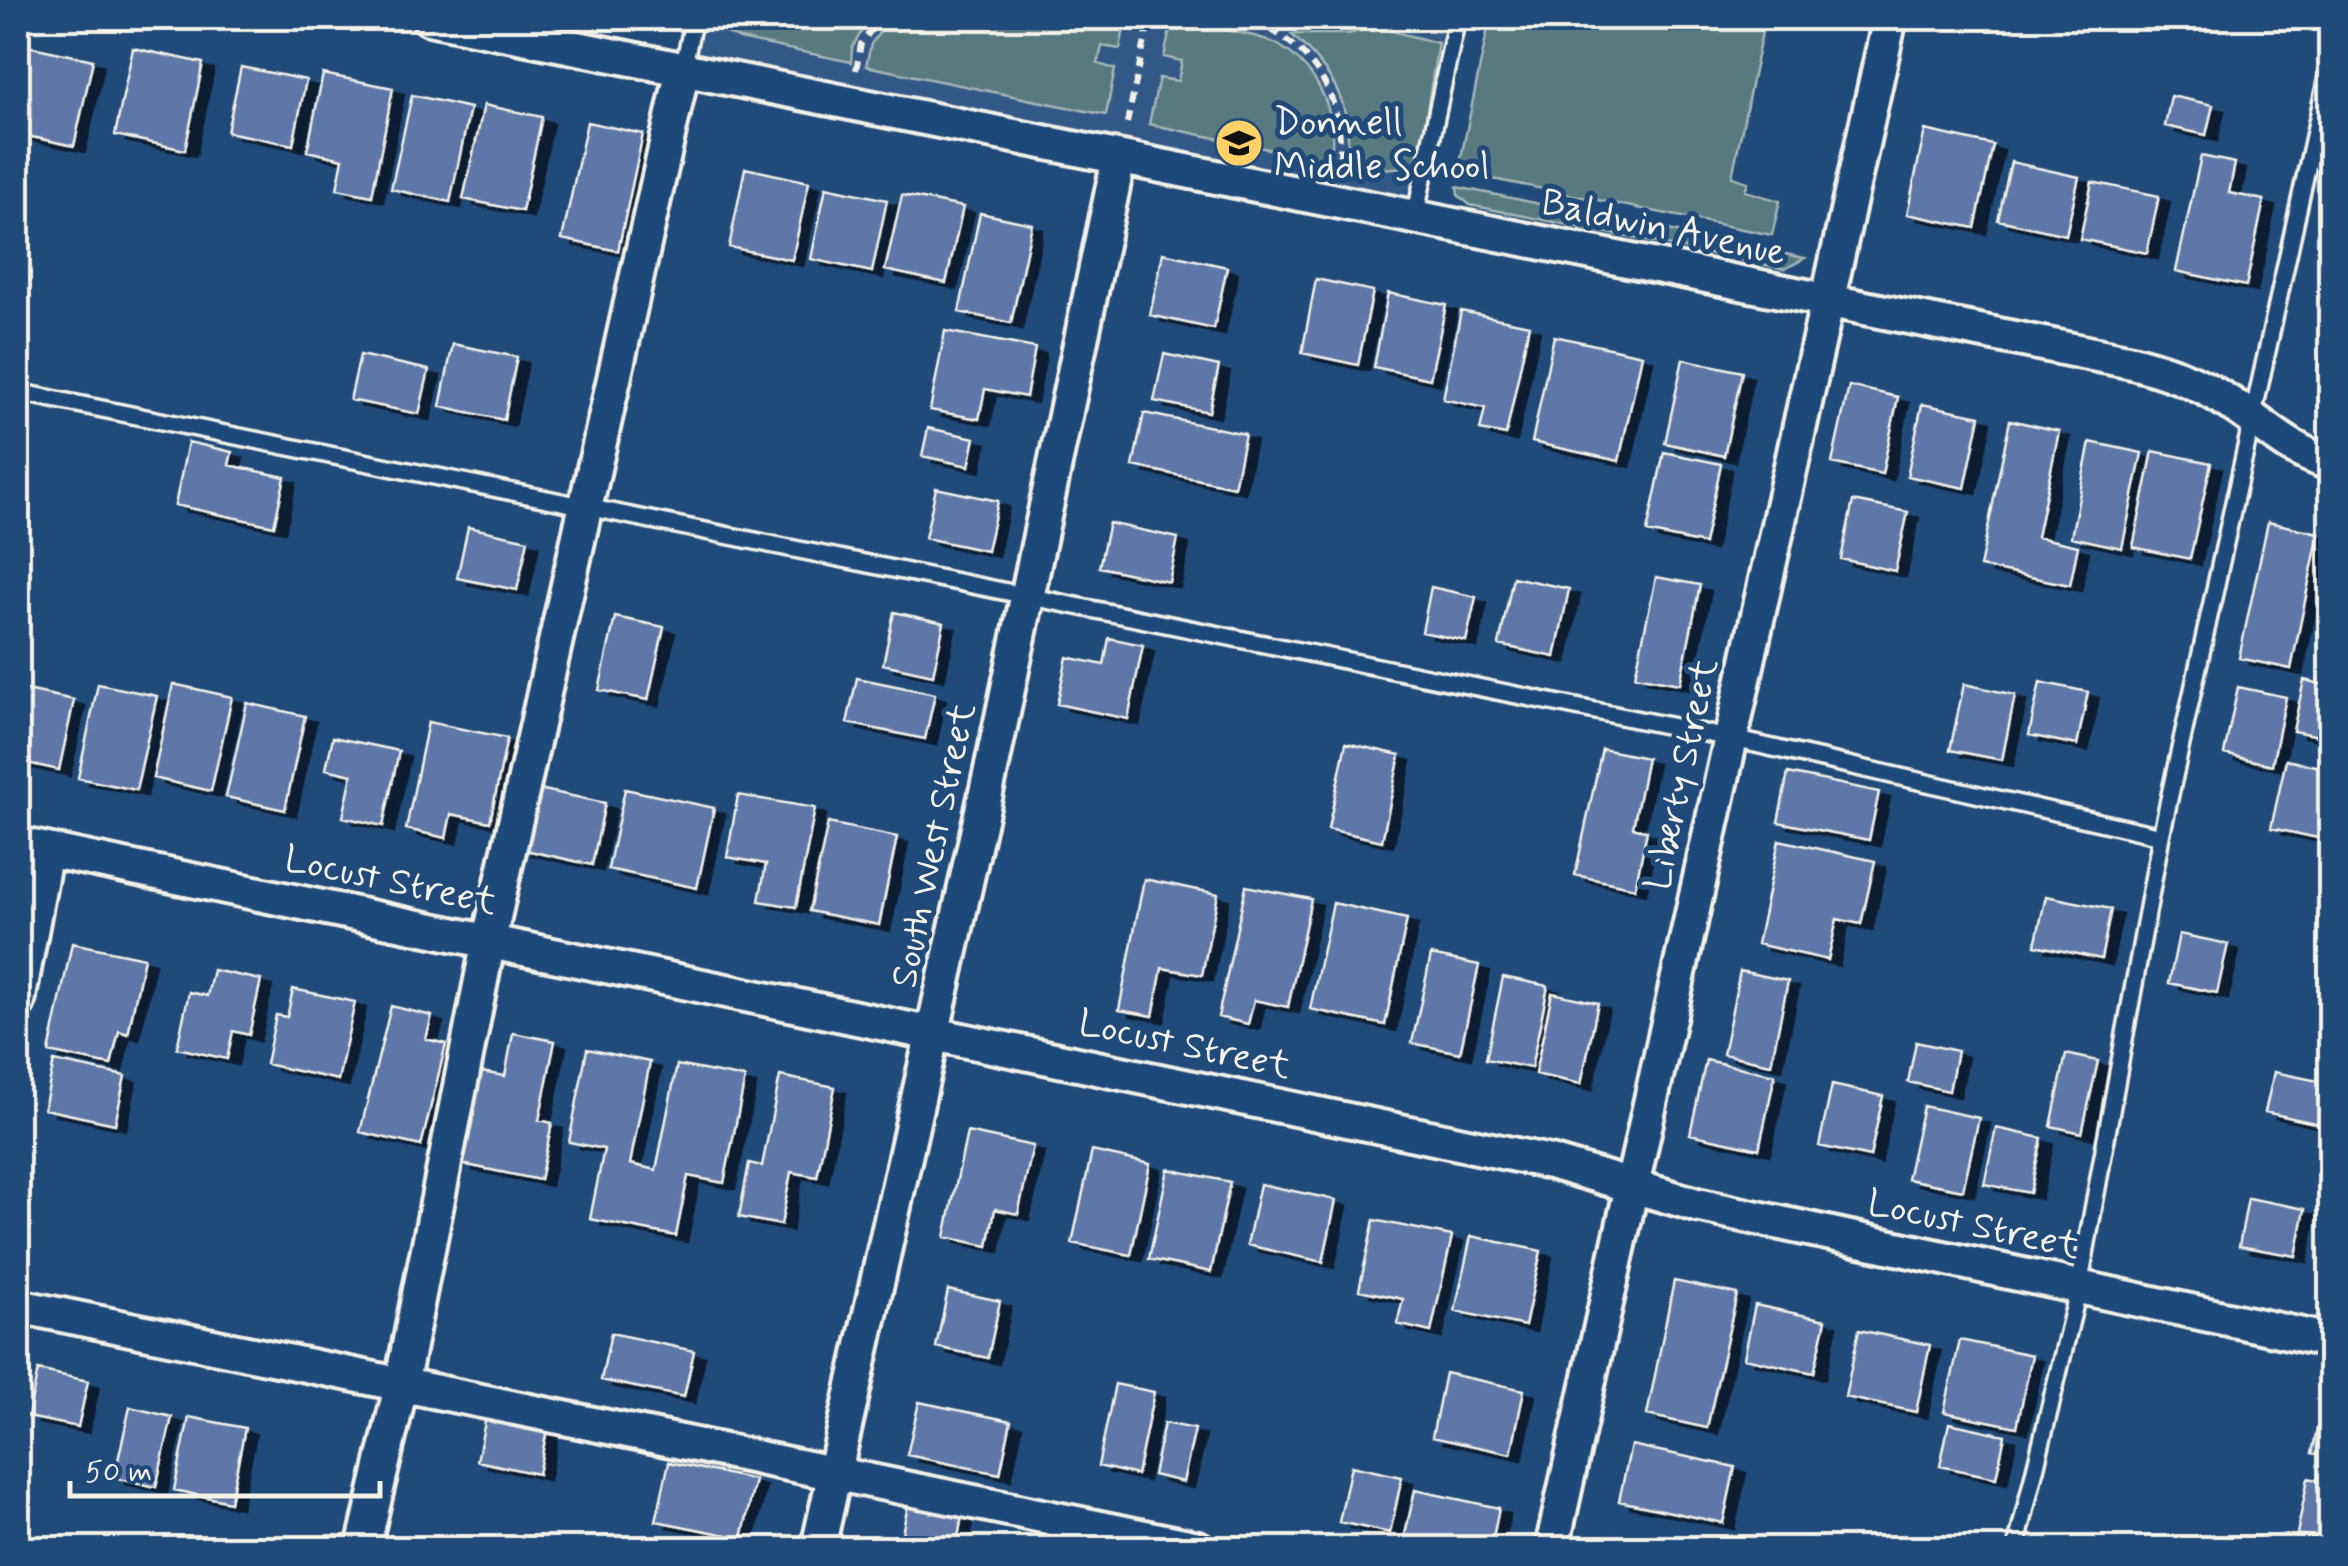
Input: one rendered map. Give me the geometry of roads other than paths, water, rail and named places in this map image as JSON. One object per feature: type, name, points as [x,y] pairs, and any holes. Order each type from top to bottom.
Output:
[{"type":"street","name":"Baldwin Avenue","points":[[429,18],[2178,374],[2299,454],[2330,463]]},
{"type":"street","name":"Liberty Street","points":[[1552,1548],[1824,300],[1890,18]]},
{"type":"street","points":[[363,1548],[400,1386],[489,940],[683,70]]},
{"type":"street","name":"South West Street","points":[[818,1548],[1119,158]]},
{"type":"street","points":[[18,1002],[32,847]]},
{"type":"street","name":"Locust Street","points":[[32,847],[933,1030],[1550,1162],[1696,1205],[2330,1340]]},
{"type":"street","points":[[18,1306],[1198,1548]]},
{"type":"lane","points":[[683,70],[694,18]]},
{"type":"lane","points":[[1415,216],[1457,18]]},
{"type":"lane","points":[[2016,1548],[2078,1286],[2161,836],[2330,63]]},
{"type":"lane","points":[[18,392],[1027,592],[1729,738],[2161,836]]},
{"type":"place","name":"Donnell Middle School","points":[[1239,143]]}]
